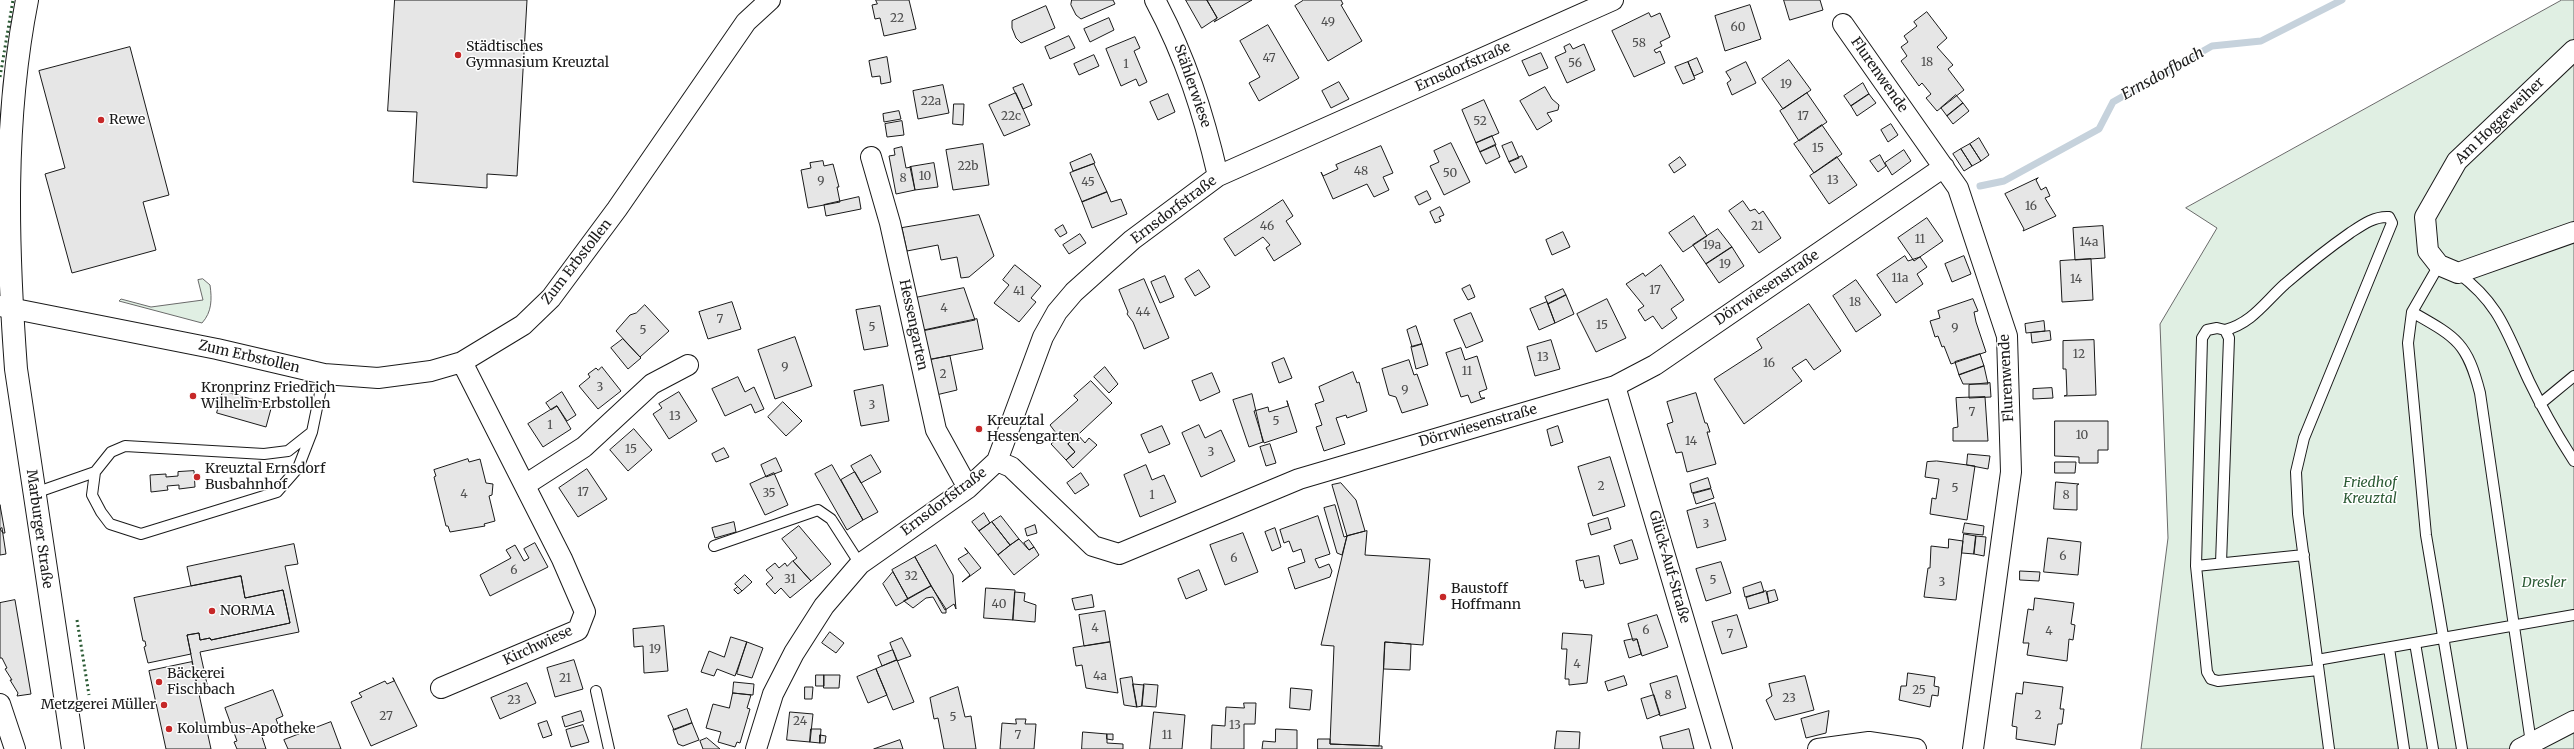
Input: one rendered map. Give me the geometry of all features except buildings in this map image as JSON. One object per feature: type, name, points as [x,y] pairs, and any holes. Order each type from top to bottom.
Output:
[{"type":"main road","name":"Marburger Straße","points":[[27,0],[12,108],[6,308],[73,749]]},
{"type":"street","name":"Zum Erbstollen","points":[[6,308],[217,349],[324,374],[378,378],[431,371],[462,362],[523,325],[551,298],[617,209],[746,22],[770,0]]},
{"type":"street","name":"Stählerwiese","points":[[1155,0],[1176,40],[1205,117],[1218,176]]},
{"type":"street","name":"Ernsdorfstraße","points":[[756,749],[773,694],[794,653],[824,606],[860,564],[968,488],[997,460],[1043,337],[1057,312],[1074,292],[1132,240],[1218,176],[1613,0]]},
{"type":"street","name":"Flurenwende","points":[[1843,24],[1958,188],[2007,336],[2011,472],[1973,749]]},
{"type":"street","name":"Am Hoggeweiher","points":[[2439,265],[2428,251],[2425,217],[2457,161],[2574,50]]},
{"type":"street","name":"Hessengarten","points":[[872,156],[890,224],[936,430],[968,488]]},
{"type":"street","name":"Dörrwiesenstraße","points":[[997,460],[1011,467],[1093,546],[1119,554],[1299,479],[1615,386],[1655,365],[1944,167]]},
{"type":"street","points":[[2439,265],[2458,273],[2574,232]]},
{"type":"street","name":"Kirchwiese","points":[[441,688],[578,630],[585,612],[525,485],[462,362]]},
{"type":"street","points":[[525,485],[584,447],[652,384],[688,365]]},
{"type":"street","name":"Glück-Auf-Straße","points":[[1615,386],[1722,749]]},
{"type":"street","points":[[0,704],[15,749]]},
{"type":"street","points":[[2526,746],[2574,721]]},
{"type":"street","points":[[1818,749],[1869,742],[1916,749]]},
{"type":"lane","points":[[2329,749],[2318,665],[2304,555],[2296,472],[2304,438],[2392,223],[2389,216],[2380,216],[2365,223],[2320,254],[2283,286],[2257,314],[2239,326],[2225,330],[2217,328],[2207,330],[2202,338],[2196,566],[2207,672],[2211,678],[2218,682],[2318,665],[2388,648],[2514,627],[2574,615]]},
{"type":"lane","points":[[2439,265],[2412,312],[2408,343],[2425,527],[2462,749]]},
{"type":"lane","points":[[2458,273],[2478,288],[2497,310],[2540,404],[2574,460]]},
{"type":"lane","points":[[2412,312],[2449,333],[2464,348],[2473,365],[2480,393],[2514,627],[2526,746]]},
{"type":"lane","points":[[2221,563],[2229,338],[2225,330]]},
{"type":"lane","points":[[312,432],[288,451],[264,454],[125,446],[111,452],[95,472],[92,495],[101,512],[110,524],[141,534],[277,492],[298,468],[312,432],[324,374]]},
{"type":"lane","points":[[2540,404],[2574,376]]},
{"type":"lane","points":[[34,493],[95,472]]},
{"type":"lane","points":[[714,546],[818,510],[831,519],[860,564]]},
{"type":"lane","points":[[2196,566],[2304,555]]},
{"type":"lane","points":[[2415,643],[2432,749]]},
{"type":"lane","points":[[2388,648],[2404,749]]},
{"type":"lane","points":[[596,690],[609,749]]},
{"type":"green space","name":"Friedhof Kreuztal","points":[[2562,0],[2574,0],[2574,749],[2141,749],[2168,538],[2160,324],[2217,228],[2186,208]]},
{"type":"green space","points":[[203,279],[210,285],[211,300],[208,314],[202,323],[119,301],[121,299],[151,307],[203,300],[198,280]]},
{"type":"waterway","name":"Ernsdorfbach","points":[[1980,186],[2004,181],[2099,129],[2113,102],[2212,46],[2261,41],[2342,0]]},
{"type":"hedge","points":[[0,77],[13,0]]},
{"type":"hedge","points":[[77,620],[89,695]]},
{"type":"place","name":"Städtisches Gymnasium Kreuztal","points":[[458,55]]},
{"type":"place","name":"Rewe","points":[[101,120]]},
{"type":"place","name":"Kronprinz Friedrich Wilhelm Erbstollen","points":[[193,396]]},
{"type":"place","name":"Kreuztal Hessengarten","points":[[979,429]]},
{"type":"place","name":"Kreuztal Ernsdorf Busbahnhof","points":[[197,477]]},
{"type":"place","name":"Baustoff Hoffmann","points":[[1443,597]]},
{"type":"place","name":"NORMA","points":[[212,611]]},
{"type":"place","name":"Bäckerei Fischbach","points":[[159,682]]},
{"type":"place","name":"Metzgerei Müller","points":[[164,705]]},
{"type":"place","name":"Kolumbus-Apotheke","points":[[169,729]]},
{"type":"park label","name":"Dresler","points":[[2544,583]]}]
